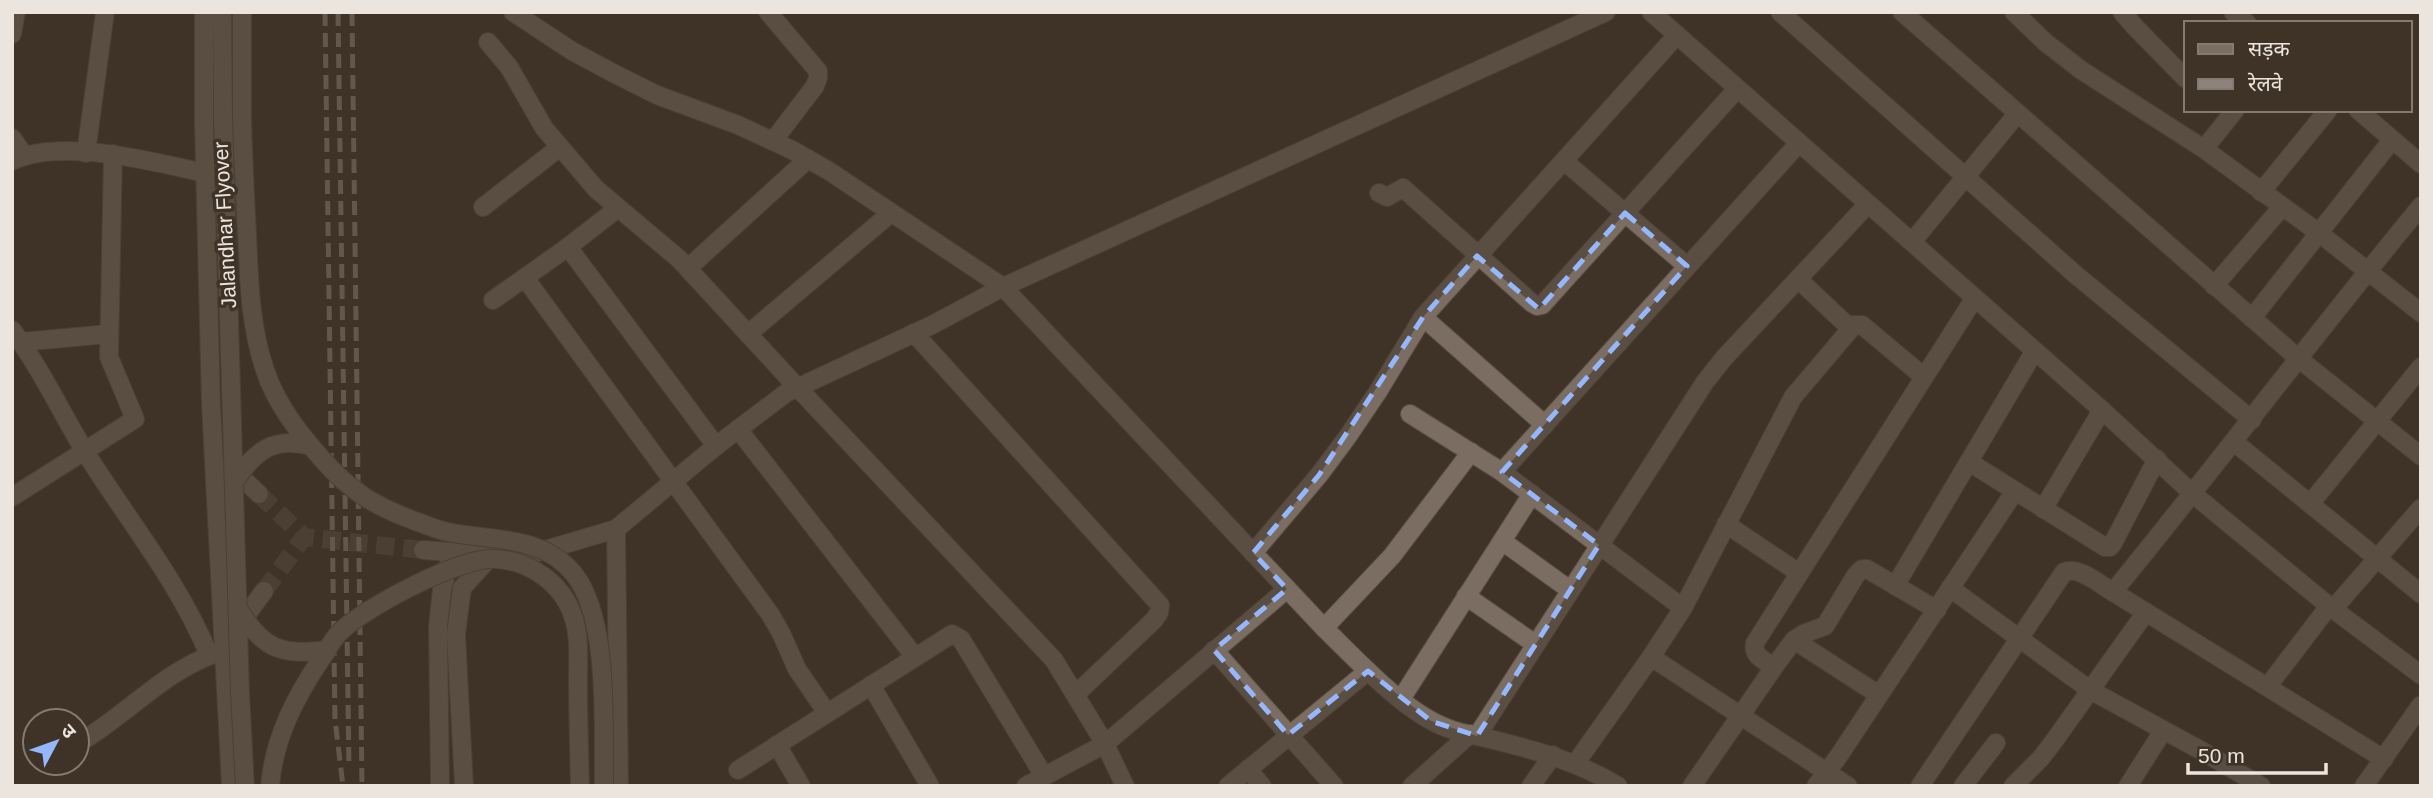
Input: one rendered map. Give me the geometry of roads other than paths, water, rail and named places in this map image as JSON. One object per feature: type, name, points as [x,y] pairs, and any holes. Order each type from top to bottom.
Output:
[{"type":"street","points":[[12,34],[16,12]]},
{"type":"street","points":[[86,153],[105,12]]},
{"type":"street","points":[[204,12],[205,173],[219,650],[231,786]]},
{"type":"street","name":"Jalandhar Flyover","points":[[222,12],[250,303],[265,371],[285,412],[338,478],[366,500],[385,510],[445,531],[529,543],[555,556],[575,575],[589,600],[596,621],[600,648],[604,786]]},
{"type":"street","name":"Jalandhar Flyover","points":[[242,12],[233,117],[234,482],[245,786]]},
{"type":"street","points":[[513,12],[572,51],[657,95],[738,125],[808,159],[1003,287],[1324,628],[1401,699],[1431,721],[1449,729],[1553,755],[1618,786]]},
{"type":"street","points":[[768,12],[818,71],[815,86],[773,141]]},
{"type":"street","points":[[423,550],[528,555],[616,529],[716,446],[797,387],[914,333],[1003,287],[1606,12]]},
{"type":"street","points":[[1651,12],[2102,410],[2193,494],[2421,675]]},
{"type":"street","points":[[1780,12],[2076,275],[2252,420]]},
{"type":"street","points":[[1902,12],[2299,359],[2421,456]]},
{"type":"street","points":[[2014,12],[2045,42],[2081,69],[2204,149],[2319,233],[2421,313]]},
{"type":"street","points":[[2123,12],[2134,27],[2184,77]]},
{"type":"street","points":[[1253,553],[1348,436],[1423,317],[1677,35]]},
{"type":"street","points":[[488,42],[509,67],[531,109],[596,189],[688,268],[1054,660],[1105,744],[1125,786]]},
{"type":"street","points":[[1379,193],[1387,197],[1403,188],[1532,303],[1542,305],[1737,89]]},
{"type":"street","points":[[2204,149],[2233,112]]},
{"type":"street","points":[[2261,191],[2326,112]]},
{"type":"street","points":[[2360,112],[2421,164]]},
{"type":"street","points":[[1912,242],[2017,114]]},
{"type":"street","points":[[12,138],[18,158],[54,152],[113,154],[205,173]]},
{"type":"street","points":[[2252,318],[2392,140]]},
{"type":"street","points":[[1502,472],[1798,143]]},
{"type":"street","points":[[483,207],[560,147]]},
{"type":"street","points":[[12,497],[135,419],[109,357],[113,154]]},
{"type":"street","points":[[688,268],[808,159]]},
{"type":"street","points":[[1564,161],[1687,266]]},
{"type":"street","points":[[1412,786],[1473,735],[1535,645],[1705,382],[1724,358],[1868,204]]},
{"type":"street","points":[[2214,286],[2282,206]]},
{"type":"street","points":[[2113,592],[2421,206]]},
{"type":"street","points":[[493,300],[618,208]]},
{"type":"street","points":[[748,334],[891,213]]},
{"type":"street","points":[[568,247],[716,446]]},
{"type":"street","points":[[525,278],[770,614],[797,669],[827,713]]},
{"type":"street","points":[[1798,279],[1850,328]]},
{"type":"street","points":[[1774,667],[1756,655],[1754,647],[1975,299]]},
{"type":"street","points":[[1423,317],[1545,425]]},
{"type":"street","points":[[1575,764],[1651,657],[1682,608],[1793,397],[1850,328],[1855,324],[1862,325],[1924,377]]},
{"type":"street","points":[[914,333],[1160,605],[1159,613],[1153,621],[1076,694]]},
{"type":"street","points":[[108,334],[17,336],[85,451],[190,615],[219,650]]},
{"type":"street","points":[[1895,586],[2034,352]]},
{"type":"street","points":[[2310,504],[2421,367]]},
{"type":"street","points":[[2043,509],[2102,410]]},
{"type":"street","points":[[1410,414],[1502,472],[1682,608]]},
{"type":"street","points":[[738,429],[915,657]]},
{"type":"street","points":[[234,482],[249,460],[271,446],[292,441],[311,446]]},
{"type":"street","points":[[2234,442],[2421,594]]},
{"type":"street","points":[[213,451],[259,494]]},
{"type":"street","points":[[1324,628],[1392,556],[1471,452]]},
{"type":"street","points":[[1969,462],[2100,545],[2110,547],[2157,459]]},
{"type":"street","points":[[1816,786],[1880,695],[2015,491]]},
{"type":"street","points":[[1401,699],[1532,494]]},
{"type":"street","points":[[2268,686],[2332,607],[2378,559],[2421,508]]},
{"type":"street","points":[[1726,524],[1799,573]]},
{"type":"street","points":[[616,529],[619,786]]},
{"type":"street","points":[[1502,541],[1570,590]]},
{"type":"street","points":[[440,786],[438,626],[442,589],[451,553]]},
{"type":"street","points":[[464,786],[456,634],[461,588],[492,555]]},
{"type":"street","points":[[270,786],[271,765],[285,722],[306,682],[339,633],[369,610],[399,594],[462,565],[495,559],[527,566],[544,575],[573,615],[577,640],[580,786]]},
{"type":"street","points":[[1692,786],[1794,640],[1825,626],[1862,569],[1867,569],[1937,610]]},
{"type":"street","points":[[1920,786],[2064,572],[2069,570],[2077,571],[2113,592],[2384,758]]},
{"type":"street","points":[[1950,588],[2090,690],[2260,786]]},
{"type":"street","points":[[1026,786],[1105,744],[1287,589]]},
{"type":"street","points":[[91,736],[167,679],[219,650],[264,591]]},
{"type":"street","points":[[1466,596],[1535,645]]},
{"type":"street","points":[[238,607],[252,631],[274,648],[303,653],[327,650]]},
{"type":"street","points":[[2013,786],[2042,758],[2146,612]]},
{"type":"street","points":[[738,770],[947,636],[957,635],[1044,776]]},
{"type":"street","points":[[1794,640],[1880,695]]},
{"type":"street","points":[[1214,650],[1334,786]]},
{"type":"street","points":[[1651,657],[1848,786]]},
{"type":"street","points":[[1228,786],[1368,671]]},
{"type":"street","points":[[871,685],[930,786]]},
{"type":"street","points":[[2364,786],[2421,705]]},
{"type":"street","points":[[2128,786],[2163,731]]},
{"type":"street","points":[[1963,786],[1996,743]]},
{"type":"street","points":[[777,745],[802,786]]},
{"type":"street","points":[[1531,786],[1553,755]]},
{"type":"street","points":[[1248,769],[1262,786]]},
{"type":"tunnel","points":[[259,494],[304,537],[423,550]]},
{"type":"tunnel","points":[[264,591],[304,537]]},
{"type":"railway","points":[[325,12],[335,720],[343,786]]},
{"type":"railway","points":[[338,12],[349,768]]},
{"type":"railway","points":[[352,12],[362,786]]}]
